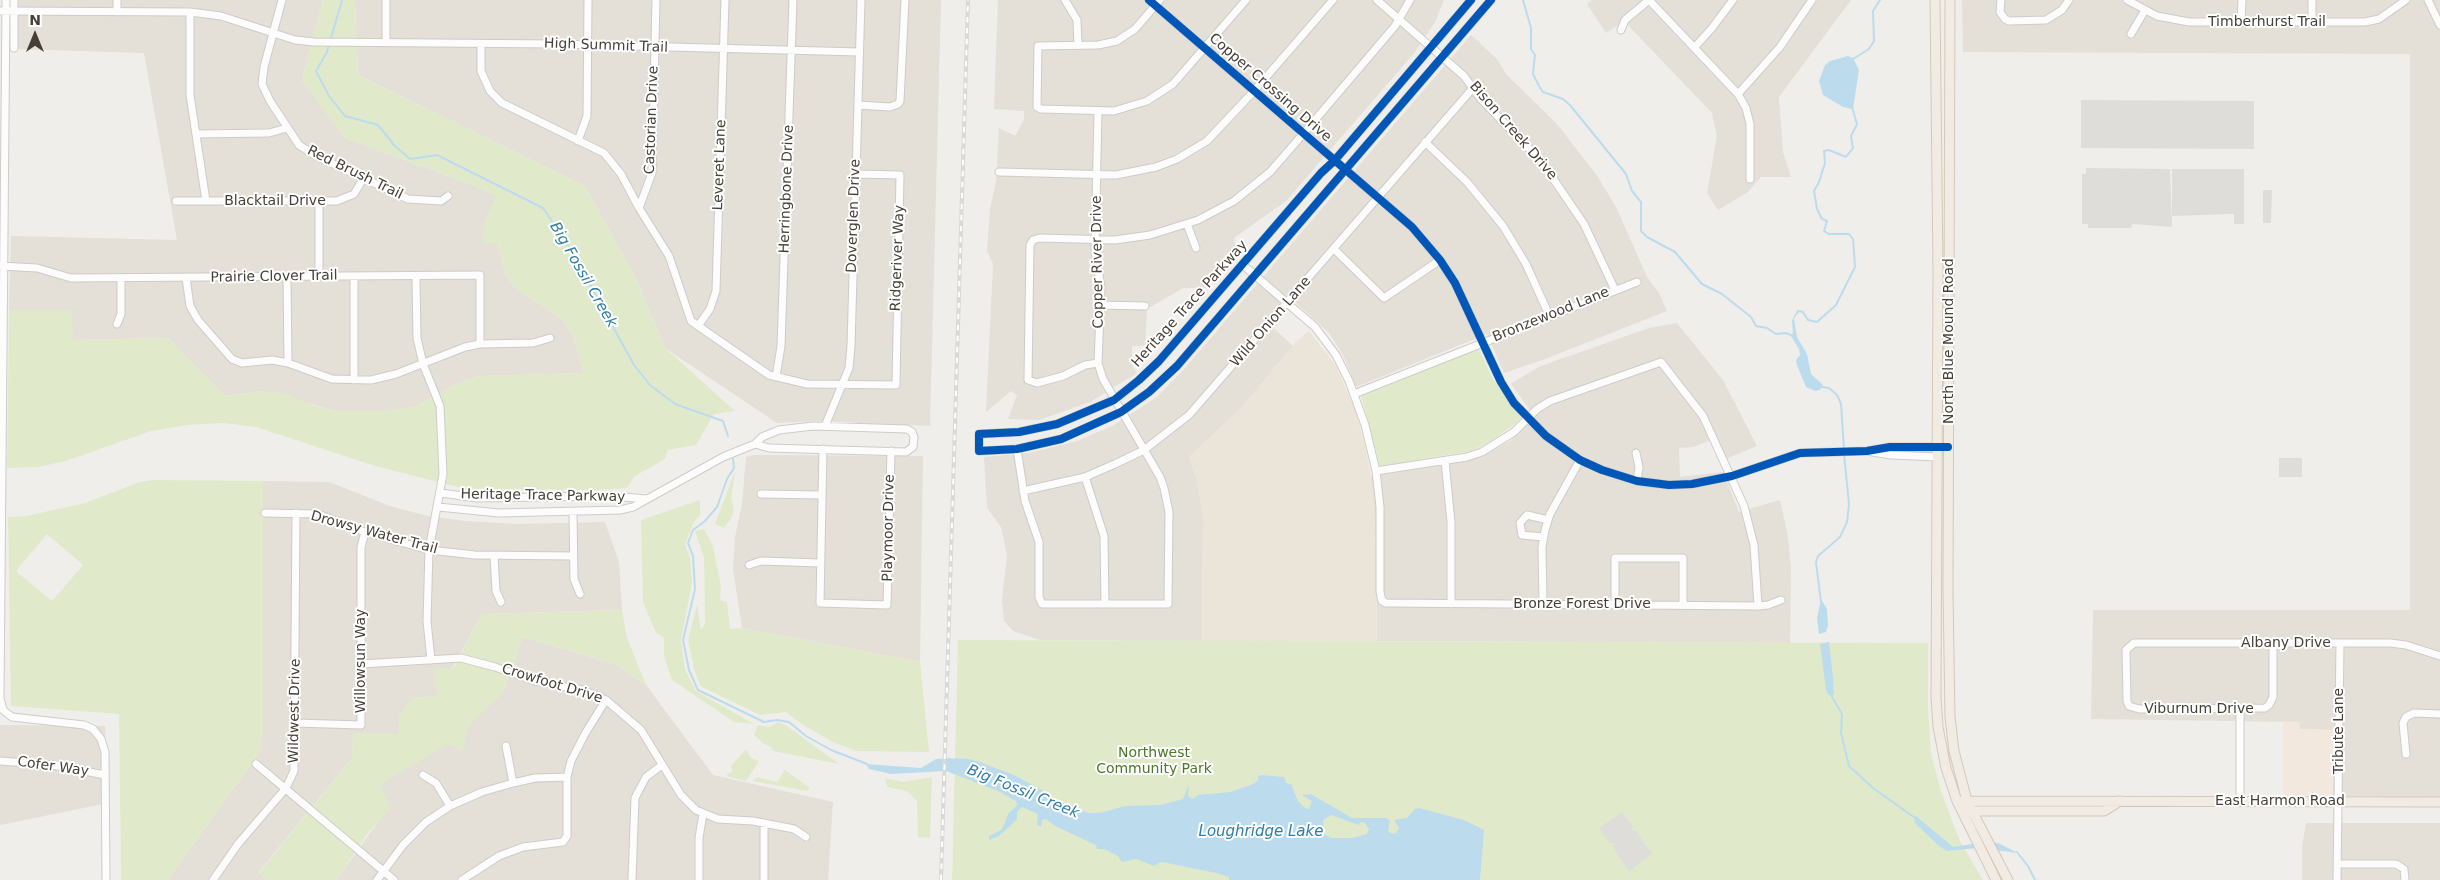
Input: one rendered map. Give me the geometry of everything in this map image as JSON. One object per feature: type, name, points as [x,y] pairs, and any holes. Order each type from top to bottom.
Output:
[{"type":"main road","name":"North Blue Mound Road","points":[[1935,0],[1938,447],[1937,717],[1942,753],[1957,801],[1996,880]]},
{"type":"main road","name":"North Blue Mound Road","points":[[1950,0],[1948,447],[1950,717],[1954,751],[1967,801],[2008,880]]},
{"type":"main road","name":"East Harmon Road","points":[[1957,801],[2440,802]]},
{"type":"main road","name":"East Harmon Road","points":[[1962,812],[2104,811],[2121,801]]},
{"type":"street","points":[[6,0],[3,11],[1,266],[4,495],[1,702],[6,714],[12,717],[79,724],[90,727],[99,736],[103,743],[105,775],[106,880]]},
{"type":"street","points":[[14,0],[14,48]]},
{"type":"street","points":[[117,12],[118,0]]},
{"type":"street","name":"Red Brush Trail","points":[[282,0],[262,84],[265,93],[286,128],[304,150],[414,201],[441,201],[448,196]]},
{"type":"street","points":[[386,0],[386,42]]},
{"type":"street","points":[[578,141],[587,116],[588,0]]},
{"type":"street","name":"Castorian Drive","points":[[639,208],[652,173],[656,0]]},
{"type":"street","name":"Leveret Lane","points":[[698,326],[710,309],[716,291],[725,0]]},
{"type":"street","name":"Herringbone Drive","points":[[776,377],[781,346],[793,0]]},
{"type":"street","name":"Doverglen Drive","points":[[825,426],[848,368],[851,346],[861,0]]},
{"type":"street","points":[[858,105],[890,106],[898,104],[900,101],[905,0]]},
{"type":"street","points":[[1064,0],[1077,20],[1078,45]]},
{"type":"street","name":"Copper Crossing Drive","points":[[1149,0],[1157,3],[1205,48],[1412,227],[1440,260],[1464,300],[1504,388],[1528,419],[1546,436],[1580,460],[1602,470],[1637,480],[1668,485],[1692,484],[1732,476],[1792,455],[1824,451],[1866,451],[1891,455],[1937,457]]},
{"type":"street","points":[[1157,3],[1126,37],[1107,44],[1038,46],[1035,102],[1037,106],[1041,109],[1098,111],[1132,107],[1162,92],[1205,48],[1246,0]]},
{"type":"street","points":[[998,172],[1096,175],[1137,172],[1177,159],[1207,141],[1254,91],[1333,0]]},
{"type":"street","name":"Bison Creek Drive","points":[[1377,0],[1464,76],[1480,98],[1517,134],[1552,174],[1584,224],[1615,290]]},
{"type":"street","points":[[1098,363],[1085,365],[1055,378],[1037,383],[1028,380],[1030,255],[1033,240],[1040,238],[1095,240],[1150,235],[1215,213],[1254,186],[1304,133],[1400,20],[1410,0]]},
{"type":"street","name":"Heritage Trace Parkway","points":[[1471,0],[1335,160],[1321,173],[1159,361],[1114,400],[1057,424],[1019,432],[979,434],[979,451],[1017,449],[1060,439],[1122,412],[1149,392],[1177,366],[1491,0]]},
{"type":"street","points":[[1621,30],[1625,20],[1649,0],[1738,94],[1746,108],[1750,124],[1750,179]]},
{"type":"street","points":[[1694,48],[1733,0]]},
{"type":"street","points":[[1738,94],[1780,47],[1812,0]]},
{"type":"street","points":[[2001,0],[2000,12],[2009,21],[2040,21],[2052,18],[2062,10],[2069,0]]},
{"type":"street","name":"Timberhurst Trail","points":[[2127,0],[2157,16],[2177,21],[2241,22],[2373,21],[2406,0]]},
{"type":"street","points":[[2241,22],[2242,0]]},
{"type":"street","points":[[2312,0],[2312,22]]},
{"type":"street","points":[[2391,0],[2395,8]]},
{"type":"street","points":[[2428,0],[2440,25]]},
{"type":"street","points":[[2131,34],[2145,10]]},
{"type":"street","points":[[3,11],[190,12],[221,16],[274,32]]},
{"type":"street","points":[[190,12],[189,79],[206,201]]},
{"type":"street","name":"High Summit Trail","points":[[274,32],[295,40],[314,42],[588,45],[859,52]]},
{"type":"street","points":[[481,44],[481,71],[490,91],[502,102],[604,153],[621,174],[639,208],[669,256],[691,321],[752,364],[776,377],[807,384],[842,384]]},
{"type":"street","name":"Wild Onion Lane","points":[[1023,491],[1085,476],[1144,450],[1182,421],[1202,402],[1473,88]]},
{"type":"street","name":"Copper River Drive","points":[[1098,111],[1095,240],[1096,263],[1101,287],[1098,363],[1103,379],[1114,400],[1160,477],[1169,512],[1168,604],[1105,604]]},
{"type":"street","points":[[196,134],[269,134],[286,128]]},
{"type":"street","points":[[1426,142],[1467,182],[1503,226],[1526,264],[1549,315]]},
{"type":"street","name":"Ridgeriver Way","points":[[842,384],[896,386],[900,176],[856,174]]},
{"type":"street","name":"Blacktail Drive","points":[[176,202],[337,201],[349,198],[363,179]]},
{"type":"street","points":[[319,201],[319,275]]},
{"type":"street","points":[[1187,224],[1196,248]]},
{"type":"street","points":[[1334,249],[1384,298],[1440,260]]},
{"type":"street","points":[[1243,265],[1315,327],[1330,346],[1354,394],[1365,425],[1376,471],[1467,457],[1491,448],[1514,432],[1537,409],[1550,401],[1661,362],[1703,416],[1732,476],[1751,530],[1757,570],[1758,606]]},
{"type":"street","name":"Prairie Clover Trail","points":[[1,266],[37,268],[71,278],[287,278],[319,275],[354,277],[480,275],[480,344]]},
{"type":"street","points":[[354,277],[354,380]]},
{"type":"street","points":[[416,277],[417,338],[422,364],[440,406],[443,474],[429,550],[427,621],[431,660]]},
{"type":"street","points":[[117,324],[121,314],[121,278]]},
{"type":"street","points":[[186,278],[190,306],[198,320],[232,359],[242,363],[272,360],[288,363],[332,379],[371,380],[422,364],[465,347],[480,344],[533,343],[550,338]]},
{"type":"street","points":[[287,278],[288,363]]},
{"type":"street","name":"Bronzewood Lane","points":[[1354,394],[1549,315],[1637,282]]},
{"type":"street","points":[[1100,305],[1146,306]]},
{"type":"street","name":"Heritage Trace Parkway","points":[[438,507],[488,512],[573,512],[628,508],[755,444],[762,436],[779,430],[825,426],[907,429],[912,432],[914,443],[912,450],[891,451],[769,448],[755,444]]},
{"type":"street","name":"Copper Crossing Drive","points":[[1866,451],[1890,447],[1948,447]]},
{"type":"street","points":[[1017,449],[1023,491],[1039,542],[1039,597],[1042,604],[1105,604],[1104,536],[1085,476]]},
{"type":"street","points":[[749,565],[761,561],[820,562],[823,450]]},
{"type":"street","name":"Playmoor Drive","points":[[820,562],[820,603],[887,605],[891,451]]},
{"type":"street","points":[[1636,453],[1639,467],[1637,480]]},
{"type":"street","points":[[1543,604],[1543,537],[1548,520],[1580,460]]},
{"type":"street","points":[[1445,461],[1451,522],[1451,604]]},
{"type":"street","name":"Bronze Forest Drive","points":[[1376,471],[1380,507],[1380,592],[1382,601],[1391,604],[1683,604],[1758,606],[1768,605],[1781,600]]},
{"type":"street","name":"Heritage Trace Parkway","points":[[441,493],[477,498],[612,496],[646,499]]},
{"type":"street","points":[[761,494],[822,495]]},
{"type":"street","points":[[573,512],[574,579],[580,594]]},
{"type":"street","name":"Drowsy Water Trail","points":[[264,513],[296,513],[323,516],[365,532],[429,550],[494,556],[573,556]]},
{"type":"street","name":"Wildwest Drive","points":[[213,880],[238,844],[286,788],[295,766],[296,513]]},
{"type":"street","points":[[1543,537],[1522,535],[1520,523],[1527,515],[1548,520]]},
{"type":"street","name":"Willowsun Way","points":[[296,723],[362,726],[361,547],[365,532]]},
{"type":"street","points":[[494,556],[496,591],[501,602]]},
{"type":"street","points":[[1615,604],[1615,558],[1683,558],[1683,604]]},
{"type":"street","name":"Albany Drive","points":[[2130,644],[2140,642],[2398,644],[2440,656]]},
{"type":"street","name":"Viburnum Drive","points":[[2130,644],[2126,650],[2126,698],[2130,706],[2138,709],[2240,710],[2265,708],[2272,702],[2273,643]]},
{"type":"street","name":"Tribute Lane","points":[[2338,880],[2340,643]]},
{"type":"street","name":"Crowfoot Drive","points":[[361,664],[461,658],[535,681],[582,690],[606,700],[641,730],[686,800],[703,814],[725,820],[764,823],[794,829],[806,837]]},
{"type":"street","points":[[462,880],[507,853],[523,848],[563,842],[567,836],[567,777],[571,761],[606,700]]},
{"type":"street","points":[[2240,710],[2240,801]]},
{"type":"street","points":[[2406,754],[2403,732],[2406,716],[2414,714],[2440,714]]},
{"type":"street","points":[[506,746],[513,782]]},
{"type":"street","name":"Cofer Way","points":[[0,761],[53,765],[105,775]]},
{"type":"street","points":[[256,764],[394,880]]},
{"type":"street","points":[[632,880],[635,798],[646,777],[662,765]]},
{"type":"street","points":[[423,775],[436,783],[450,806]]},
{"type":"street","points":[[377,880],[403,845],[420,828],[450,806],[482,792],[513,782],[567,777]]},
{"type":"street","points":[[699,880],[699,838],[703,814]]},
{"type":"street","points":[[764,823],[764,880]]},
{"type":"street","points":[[2338,864],[2396,864],[2404,869],[2405,880]]},
{"type":"shaded area","points":[[16,0],[323,0],[302,80],[345,138],[478,187],[497,197],[484,224],[497,243],[505,273],[514,287],[565,322],[574,338],[584,373],[480,376],[458,383],[416,406],[388,411],[336,411],[264,391],[225,396],[168,338],[72,340],[9,310],[11,236],[177,240],[144,53],[16,49]]},
{"type":"shaded area","points":[[355,0],[941,0],[930,426],[816,421],[777,423],[665,348],[636,279],[585,186],[358,75]]},
{"type":"shaded area","points":[[998,0],[1444,0],[1435,22],[1415,52],[1286,201],[1234,238],[1237,260],[1221,277],[1204,288],[1183,288],[1147,309],[1145,346],[1132,346],[1132,365],[1137,373],[1090,402],[1039,420],[1008,419],[1017,395],[1011,391],[986,412],[993,264],[987,251],[990,209],[996,182],[999,128],[1015,136],[1024,120],[1024,111],[994,109]]},
{"type":"shaded area","points":[[1592,0],[1851,0],[1779,97],[1783,152],[1791,177],[1761,177],[1748,192],[1718,210],[1707,193],[1717,136],[1712,113],[1624,21],[1606,33],[1587,4]]},
{"type":"shaded area","points":[[1962,0],[2440,0],[2440,797],[2333,796],[2334,730],[2300,729],[2299,722],[2091,719],[2093,610],[2410,610],[2410,54],[1963,52]]},
{"type":"shaded area","points":[[1471,35],[1497,59],[1506,74],[1557,124],[1598,177],[1617,209],[1647,277],[1659,293],[1667,311],[1504,373],[1487,334],[1356,387],[1343,355],[1329,333],[1286,294],[1266,321],[1293,346],[1241,408],[1189,457],[1197,481],[1203,516],[1202,641],[1040,640],[1013,631],[1004,621],[1002,600],[1007,555],[1001,527],[987,508],[984,457],[1029,453],[1077,441],[1114,425],[1157,397],[1185,368]]},
{"type":"shaded area","points":[[2081,100],[2254,101],[2254,149],[2081,148]]},
{"type":"shaded area","points":[[2086,168],[2170,169],[2172,227],[2132,224],[2131,228],[2088,228],[2088,224],[2082,224],[2082,174],[2086,174]]},
{"type":"shaded area","points":[[2172,169],[2244,169],[2244,224],[2234,224],[2234,214],[2172,216]]},
{"type":"shaded area","points":[[2263,190],[2272,190],[2271,223],[2263,223]]},
{"type":"shaded area","points":[[1677,323],[1723,380],[1757,446],[1726,459],[1716,438],[1694,447],[1679,448],[1680,477],[1723,472],[1739,512],[1780,500],[1788,536],[1791,569],[1790,643],[1377,641],[1376,543],[1371,476],[1457,463],[1486,454],[1510,441],[1535,417],[1511,384],[1541,366],[1649,328]]},
{"type":"shaded area","points":[[1309,331],[1336,366],[1356,412],[1366,450],[1373,489],[1376,543],[1377,641],[1202,641],[1203,516],[1197,481],[1189,457],[1241,408],[1298,340]]},
{"type":"shaded area","points":[[754,455],[923,456],[920,662],[742,628],[733,569],[735,537],[742,504],[746,457]]},
{"type":"shaded area","points":[[2279,458],[2302,458],[2302,477],[2279,477]]},
{"type":"shaded area","points":[[263,481],[329,482],[390,506],[428,516],[464,521],[517,524],[605,522],[619,562],[622,610],[482,614],[437,696],[413,698],[399,733],[353,733],[352,758],[258,873],[268,880],[168,880],[259,753],[263,732]]},
{"type":"shaded area","points":[[523,637],[614,664],[646,685],[713,775],[833,802],[828,880],[336,880],[378,822],[380,784],[447,744],[462,750],[469,725],[503,692]]},
{"type":"shaded area","points":[[2283,721],[2299,722],[2300,729],[2334,730],[2333,796],[2283,796]]},
{"type":"shaded area","points":[[0,725],[105,726],[108,803],[0,825]]},
{"type":"shaded area","points":[[1622,812],[1633,827],[1631,831],[1635,830],[1652,854],[1629,871],[1612,846],[1615,844],[1614,842],[1610,844],[1599,828]]},
{"type":"shaded area","points":[[2306,823],[2440,823],[2440,880],[2302,880],[2302,847]]},
{"type":"green space","points":[[323,0],[355,0],[358,75],[585,186],[636,279],[665,348],[735,411],[714,414],[696,445],[668,450],[665,459],[635,476],[627,488],[601,490],[466,489],[375,466],[256,427],[223,423],[188,425],[151,431],[66,461],[38,467],[7,468],[9,310],[72,310],[73,340],[168,338],[225,396],[264,391],[287,394],[312,405],[336,411],[388,411],[416,406],[458,383],[480,376],[584,373],[574,338],[565,322],[514,287],[505,273],[497,243],[482,243],[484,224],[496,197],[478,187],[345,138],[302,80]]},
{"type":"green space","points":[[1479,349],[1492,378],[1521,417],[1517,422],[1490,442],[1471,451],[1380,466],[1361,395]]},
{"type":"green space","points":[[735,471],[731,499],[734,509],[732,517],[724,528],[715,524]]},
{"type":"green space","points":[[154,480],[263,481],[263,732],[259,753],[168,880],[121,880],[119,714],[11,706],[8,517],[26,516],[85,503],[140,482]],"holes":[[[47,534],[83,565],[52,601],[16,571]]]},
{"type":"green space","points":[[700,500],[700,515],[694,522],[685,544],[690,558],[692,583],[681,640],[685,670],[696,691],[754,724],[734,722],[672,680],[664,656],[664,637],[656,633],[643,602],[641,520]]},
{"type":"green space","points":[[704,529],[713,546],[721,586],[720,600],[727,602],[730,629],[742,628],[920,662],[929,752],[856,751],[833,742],[800,723],[786,712],[760,715],[700,686],[694,669],[688,640],[697,604],[701,630],[705,624],[704,558],[695,531]]},
{"type":"green space","points":[[622,610],[627,638],[646,685],[614,664],[523,637],[503,692],[470,725],[462,750],[447,745],[380,784],[391,809],[368,833],[336,880],[268,880],[258,874],[352,758],[353,733],[399,733],[399,714],[413,698],[437,696],[433,669],[454,667],[482,614]]},
{"type":"green space","name":"Northwest Community Park","points":[[958,640],[1928,643],[1928,708],[1931,754],[1941,791],[1960,841],[1983,880],[952,880]]},
{"type":"green space","points":[[778,722],[787,726],[839,764],[773,751],[771,747],[764,744],[754,735],[758,725],[770,727]]},
{"type":"green space","points":[[746,749],[751,758],[759,761],[746,781],[729,777],[726,774],[732,772],[731,766]]},
{"type":"green space","points":[[785,770],[810,788],[807,791],[752,781],[757,777],[777,782]]},
{"type":"green space","points":[[932,777],[930,838],[918,837],[917,801],[907,791],[887,787],[885,778],[903,782]]},
{"type":"water","points":[[1848,56],[1853,58],[1859,70],[1853,109],[1843,107],[1823,95],[1819,81],[1825,65],[1830,61]]},
{"type":"water","points":[[1798,312],[1794,319],[1797,337],[1807,354],[1811,374],[1823,385],[1820,390],[1815,391],[1806,387],[1797,365],[1796,360],[1800,355],[1799,349],[1791,336],[1793,333],[1792,321]]},
{"type":"water","points":[[1821,599],[1827,609],[1828,625],[1826,632],[1819,634],[1817,618]]},
{"type":"water","points":[[1829,642],[1834,695],[1831,696],[1826,690],[1820,644]]},
{"type":"water","name":"Loughridge Lake","points":[[936,759],[970,759],[982,763],[1014,775],[1049,794],[1051,799],[1088,813],[1100,813],[1125,806],[1160,805],[1183,799],[1189,784],[1188,796],[1193,799],[1198,795],[1230,792],[1253,784],[1258,780],[1258,776],[1262,775],[1284,777],[1286,783],[1291,784],[1298,801],[1305,808],[1309,809],[1312,801],[1302,795],[1311,794],[1352,818],[1386,818],[1390,821],[1388,831],[1392,834],[1396,833],[1399,828],[1394,820],[1407,818],[1415,809],[1419,808],[1464,820],[1484,830],[1480,880],[1229,880],[1229,877],[1216,873],[1167,863],[1160,862],[1154,866],[1136,859],[1122,862],[1118,856],[1104,849],[1097,849],[1096,845],[1055,826],[1046,819],[1042,820],[1041,827],[1037,825],[1038,814],[1022,807],[1017,812],[1017,819],[999,836],[989,840],[989,836],[1001,830],[1008,814],[1017,805],[1016,801],[998,791],[946,771],[891,774],[869,769],[866,764],[921,768]],"holes":[[[1331,815],[1359,825],[1361,822],[1365,823],[1369,829],[1367,834],[1352,838],[1331,838],[1324,834],[1323,820]]]},
{"type":"water","points":[[1916,816],[1953,847],[1990,841],[2018,853],[1978,848],[1947,851],[1939,846],[1915,823],[1914,818]]},
{"type":"waterway","name":"Big Fossil Creek","points":[[342,0],[327,52],[316,71],[329,96],[345,116],[378,125],[395,146],[410,159],[437,155],[543,208],[567,243],[634,365],[650,385],[675,404],[723,421],[728,436]]},
{"type":"waterway","points":[[1523,0],[1531,28],[1531,49],[1535,55],[1533,74],[1539,86],[1543,92],[1563,99],[1570,105],[1626,174],[1632,191],[1641,202],[1641,231],[1647,237],[1675,252],[1702,284],[1722,294],[1751,317],[1756,326],[1767,328],[1776,334],[1787,333],[1794,337]]},
{"type":"waterway","points":[[1853,59],[1869,49],[1874,41],[1873,11],[1880,0]]},
{"type":"waterway","points":[[1797,313],[1798,311],[1803,312],[1808,320],[1817,322],[1836,305],[1855,267],[1853,239],[1849,234],[1829,234],[1824,231],[1827,221],[1822,219],[1817,209],[1814,191],[1825,163],[1824,151],[1829,150],[1846,157],[1853,148],[1851,136],[1857,124],[1852,107]]},
{"type":"waterway","points":[[1822,387],[1829,388],[1837,395],[1841,404],[1844,449]]},
{"type":"waterway","points":[[1821,602],[1816,562],[1818,556],[1840,537],[1847,522],[1849,504],[1844,454]]},
{"type":"waterway","name":"Big Fossil Creek","points":[[733,459],[734,468],[727,479],[717,507],[705,521],[693,530],[688,543],[693,556],[695,589],[683,640],[689,670],[698,690],[764,722],[777,720],[789,722],[806,736],[831,750],[867,764]]},
{"type":"waterway","points":[[1831,695],[1842,714],[1841,733],[1849,766],[1873,788],[1915,818]]},
{"type":"waterway","points":[[2017,852],[2028,866],[2035,880]]},
{"type":"railway","points":[[941,880],[968,0]]},
{"type":"cycle path","points":[[1149,0],[1412,227],[1440,260],[1455,283],[1501,382],[1514,403],[1546,436],[1580,460],[1602,470],[1637,481],[1669,485],[1692,484],[1732,476],[1800,453],[1867,451],[1890,447],[1948,447]]},
{"type":"cycle path","points":[[1471,0],[1335,160],[1321,173],[1159,361],[1139,380],[1114,400],[1057,424],[1019,432],[979,434],[979,451],[1017,449],[1061,439],[1121,412],[1149,392],[1177,366],[1491,0]]}]
